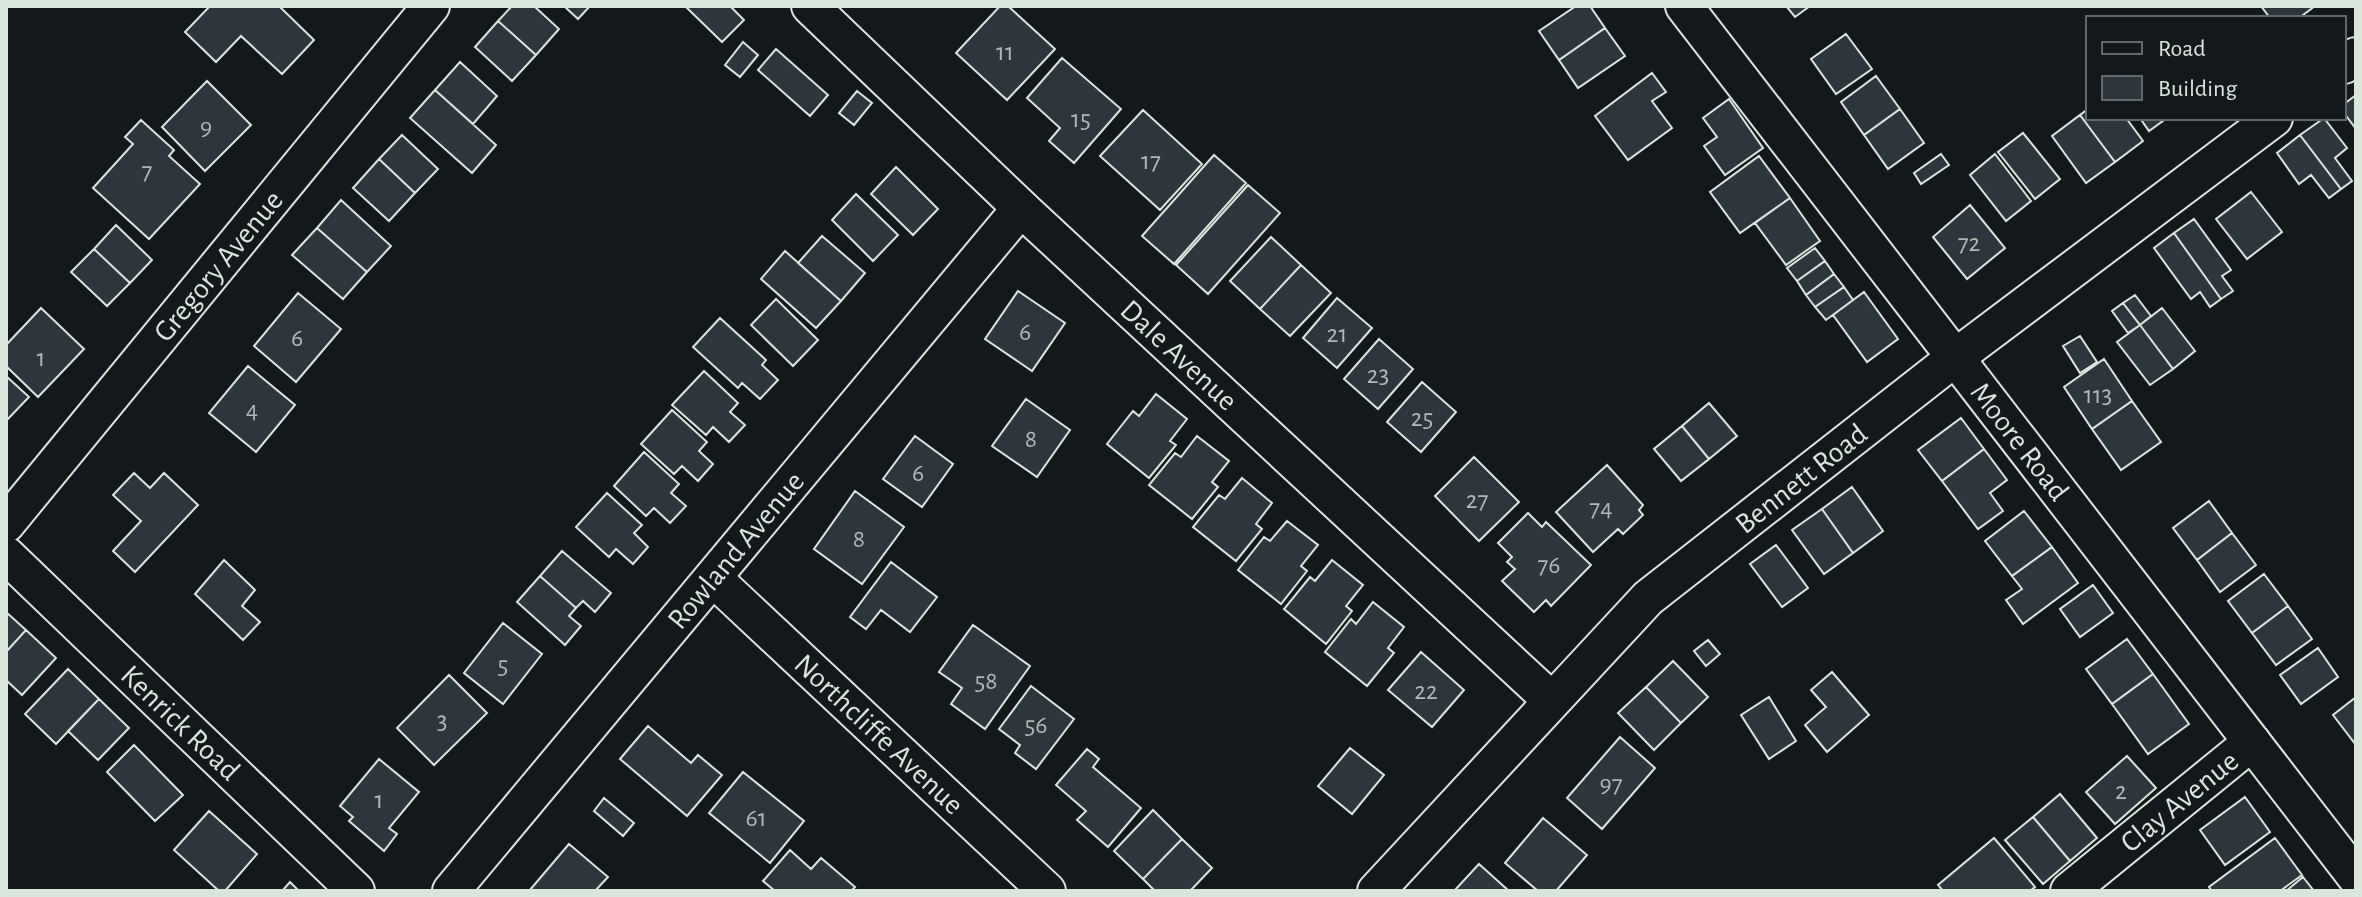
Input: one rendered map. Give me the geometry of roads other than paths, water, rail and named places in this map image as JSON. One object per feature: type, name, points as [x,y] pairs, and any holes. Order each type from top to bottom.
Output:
[{"type":"street","name":"Gregory Avenue","points":[[6,524],[431,6]]},
{"type":"street","name":"Dale Avenue","points":[[810,6],[1021,208],[1551,700]]},
{"type":"street","name":"Moore Road","points":[[1684,6],[2356,877]]},
{"type":"street","name":"Bennett Road","points":[[1376,891],[1648,598],[1956,357],[2271,120]]},
{"type":"street","name":"Rowland Avenue","points":[[451,891],[1021,208]]},
{"type":"street","name":"Kenrick Road","points":[[6,555],[356,891]]},
{"type":"street","name":"Northcliffe Avenue","points":[[713,578],[1047,891]]},
{"type":"street","name":"Clay Avenue","points":[[2069,891],[2252,742]]}]
